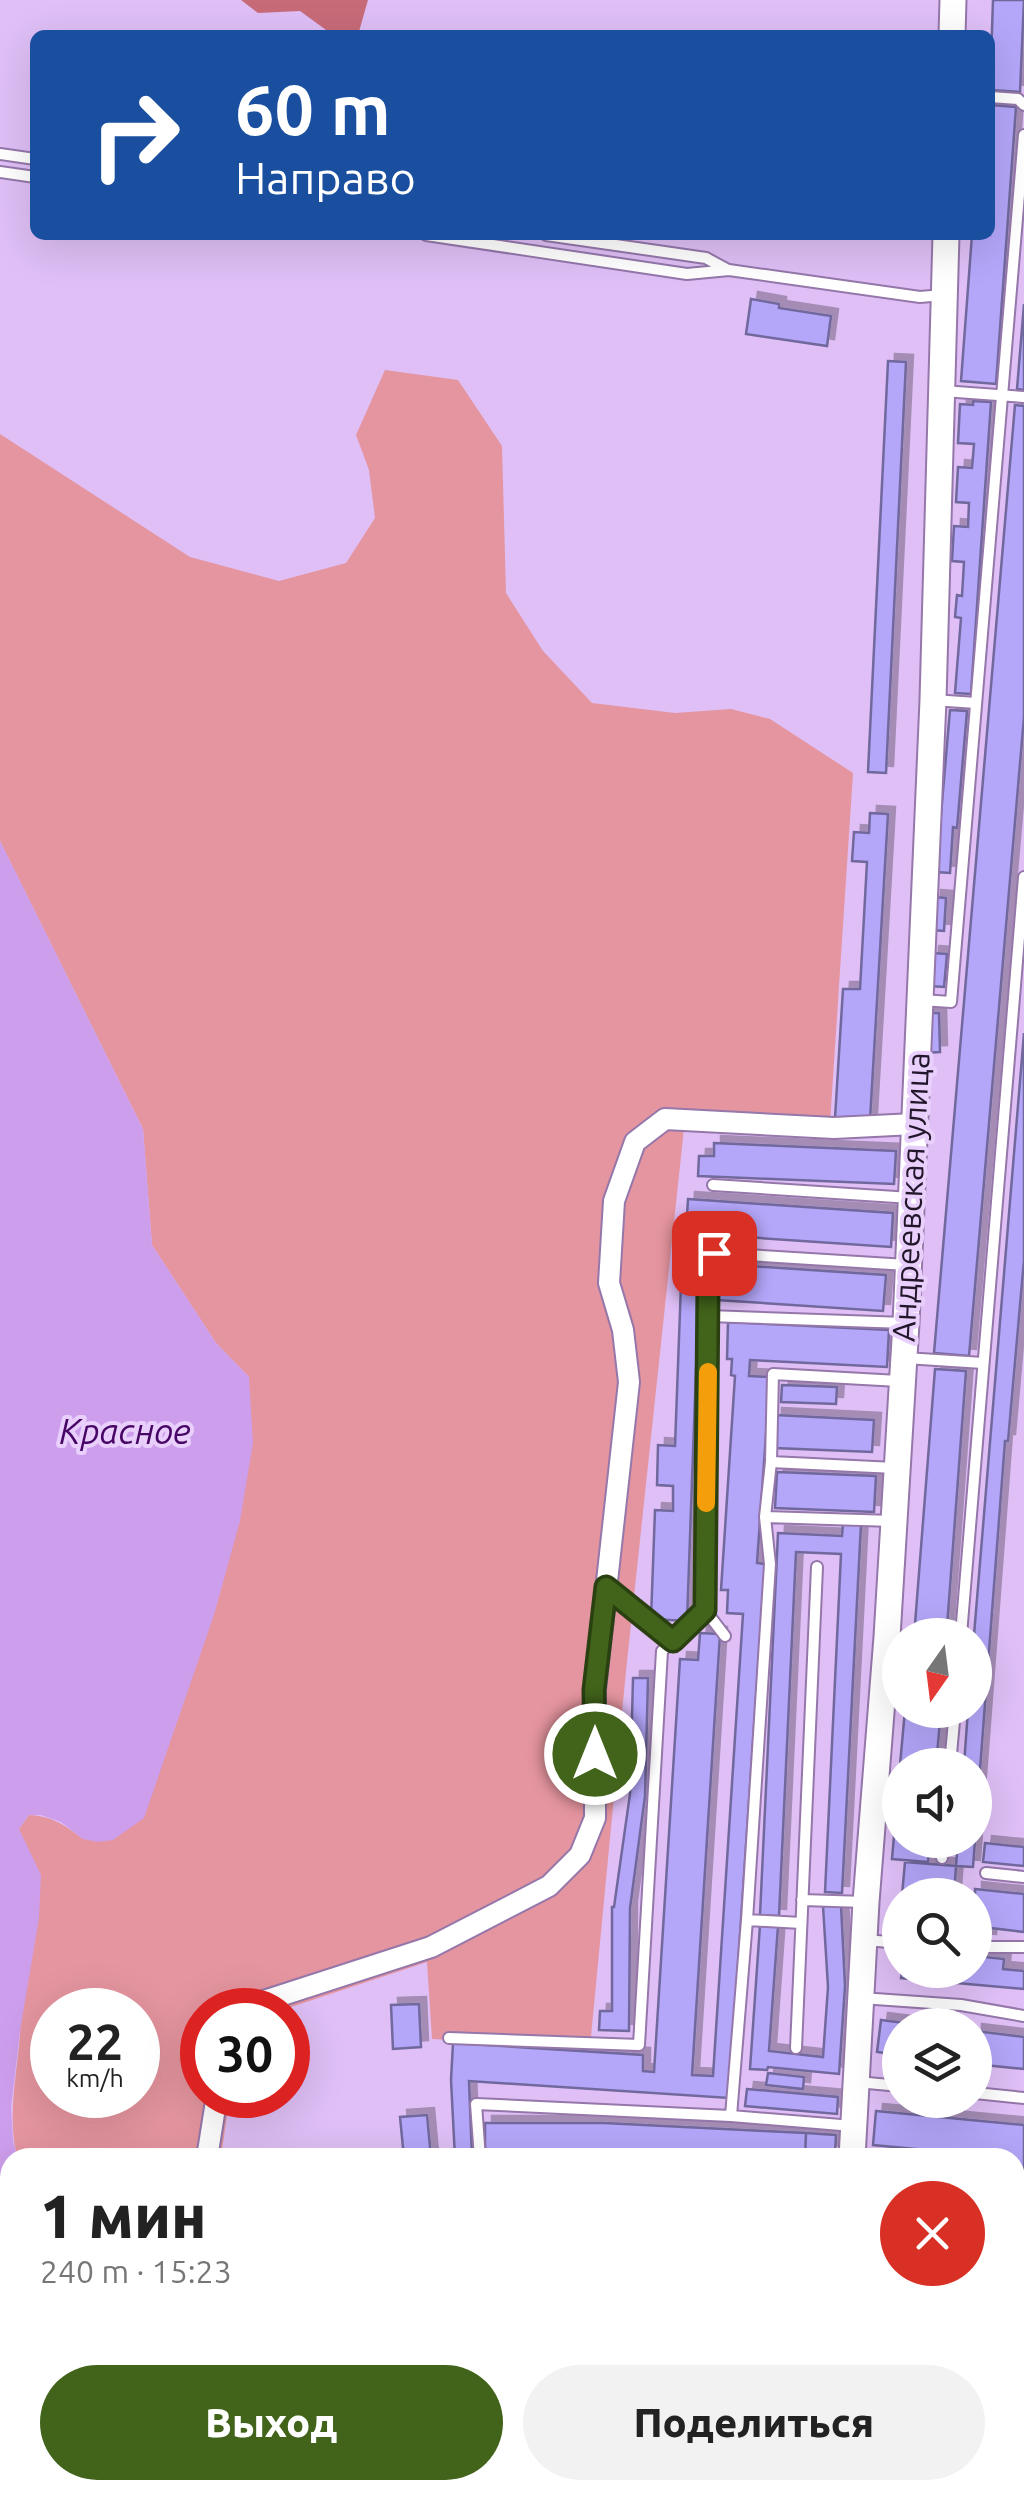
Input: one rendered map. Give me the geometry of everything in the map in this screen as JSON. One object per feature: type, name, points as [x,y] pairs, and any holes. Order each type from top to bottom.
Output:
[{"type":"street","points":[[952,30],[953,0]]},
{"type":"street","name":"Андреевская улица","points":[[893,1618],[894,1521],[933,700],[946,240]]},
{"type":"street","points":[[304,1988],[431,1947],[549,1886],[580,1855],[595,1818],[594,1690],[628,1382],[622,1330],[610,1283],[614,1201],[635,1142],[665,1119],[834,1128],[914,1124]]},
{"type":"street","name":"Андреевская улица","points":[[853,2148],[866,1902],[884,1728]]},
{"type":"street","points":[[209,2148],[214,2118]]},
{"type":"lane","points":[[995,97],[1018,99],[1024,105]]},
{"type":"lane","points":[[920,1000],[951,1002],[1024,136]]},
{"type":"lane","points":[[0,154],[30,158]]},
{"type":"lane","points":[[0,172],[30,176]]},
{"type":"lane","points":[[459,240],[686,274],[729,270],[920,297],[944,295]]},
{"type":"lane","points":[[581,240],[706,258],[729,270]]},
{"type":"lane","points":[[943,391],[1024,397]]},
{"type":"lane","points":[[933,700],[976,703]]},
{"type":"lane","points":[[962,1618],[1024,877]]},
{"type":"lane","points":[[713,1185],[911,1198]]},
{"type":"lane","points":[[724,1636],[705,1610],[708,1286],[714,1253],[908,1265]]},
{"type":"lane","points":[[709,1316],[906,1323]]},
{"type":"lane","points":[[731,2116],[770,1564],[765,1517],[773,1374],[984,1363]]},
{"type":"lane","points":[[771,1462],[898,1468]]},
{"type":"lane","points":[[765,1517],[894,1521]]},
{"type":"lane","points":[[796,2048],[817,1567]]},
{"type":"lane","points":[[606,1587],[673,1641]]},
{"type":"lane","points":[[449,2038],[639,2046],[662,1652],[705,1610]]},
{"type":"lane","points":[[986,1873],[1024,1877]]},
{"type":"lane","points":[[802,1900],[866,1902]]},
{"type":"lane","points":[[747,1920],[802,1923]]},
{"type":"lane","points":[[864,1940],[882,1942]]},
{"type":"lane","points":[[992,1948],[1024,1947]]},
{"type":"lane","points":[[861,1998],[961,2004],[1024,2016]]},
{"type":"lane","points":[[856,2082],[882,2084]]},
{"type":"lane","points":[[992,2095],[1024,2098]]},
{"type":"lane","points":[[479,2148],[476,2104],[854,2126]]},
{"type":"shaded area","points":[[241,0],[368,0],[359,30],[326,30],[300,11],[258,13]]},
{"type":"shaded area","points":[[385,370],[458,380],[502,446],[506,593],[543,651],[592,703],[675,713],[731,709],[770,719],[853,773],[830,1123],[685,1119],[590,2047],[432,2039],[427,1962],[310,2001],[310,1988],[180,1988],[180,2118],[227,2118],[222,2148],[15,2148],[13,2111],[21,2010],[25,1845],[19,1829],[29,1815],[45,1817],[83,1839],[249,1377],[216,1343],[152,1245],[143,1129],[0,841],[0,434],[190,557],[279,581],[346,563],[375,518],[369,470],[356,435]]},
{"type":"water","name":"Красное","points":[[0,841],[143,1129],[152,1245],[216,1343],[249,1377],[253,1443],[240,1521],[214,1615],[144,1818],[113,1840],[98,1842],[83,1839],[61,1822],[41,1815],[29,1815],[19,1829],[41,1875],[39,1918],[11,2107],[15,2148],[0,2148]]},
{"type":"building","points":[[993,0],[1024,0],[1020,92],[995,90]]},
{"type":"building","points":[[995,105],[1016,107],[996,384],[961,381],[972,240],[995,240]]},
{"type":"building","points":[[751,299],[831,316],[827,346],[746,334]]},
{"type":"building","points":[[1024,304],[1024,390],[1017,389]]},
{"type":"building","points":[[888,361],[906,362],[886,773],[868,772]]},
{"type":"building","points":[[973,401],[991,402],[971,694],[955,693],[961,618],[955,617],[957,595],[962,596],[964,562],[952,561],[954,526],[968,527],[969,503],[956,502],[958,467],[972,468],[974,444],[958,443],[960,404],[973,405]]},
{"type":"building","points":[[1015,405],[1024,406],[1024,717],[969,1356],[934,1353]]},
{"type":"building","points":[[950,710],[967,711],[950,873],[936,872]]},
{"type":"building","points":[[870,813],[888,814],[870,1120],[835,1118],[843,989],[860,989],[867,862],[852,861],[854,832],[869,833]]},
{"type":"building","points":[[934,897],[946,898],[944,931],[932,930]]},
{"type":"building","points":[[932,953],[947,954],[944,987],[930,986]]},
{"type":"building","points":[[925,1013],[939,1013],[940,1052],[925,1053]]},
{"type":"building","points":[[1024,1033],[1024,1260],[992,1618],[975,1618]]},
{"type":"building","points":[[714,1143],[896,1151],[894,1184],[698,1176],[699,1156],[714,1156]]},
{"type":"building","points":[[688,1199],[893,1213],[891,1247],[686,1233]]},
{"type":"building","points":[[682,1257],[700,1257],[687,1621],[651,1619],[655,1510],[673,1511],[673,1486],[657,1485],[658,1445],[675,1446]]},
{"type":"building","points":[[719,1264],[886,1275],[883,1311],[717,1300]]},
{"type":"building","points":[[728,1322],[889,1330],[887,1367],[750,1360],[749,1376],[770,1377],[757,1563],[765,1564],[729,2098],[469,2081],[472,2148],[454,2148],[453,2043],[643,2055],[643,2071],[654,2072],[680,1659],[698,1660],[700,1633],[720,1634],[692,2075],[713,2076],[743,1614],[727,1613],[728,1590],[721,1590],[735,1376],[731,1375],[732,1359],[727,1359]]},
{"type":"building","points":[[935,1369],[966,1371],[948,1618],[915,1618]]},
{"type":"building","points":[[782,1385],[837,1387],[836,1404],[781,1402]]},
{"type":"building","points":[[775,1415],[874,1420],[872,1452],[774,1448]]},
{"type":"building","points":[[777,1472],[876,1476],[874,1512],[775,1508]]},
{"type":"building","points":[[843,1524],[861,1524],[842,1893],[825,1892],[841,1554],[796,1552],[779,1916],[760,1915],[778,1533],[842,1536]]},
{"type":"building","points":[[633,1678],[648,1678],[645,1796],[630,1908],[629,2031],[599,2030],[600,2011],[612,2011],[612,1907],[630,1794]]},
{"type":"building","points":[[903,1728],[939,1728],[938,1748],[902,1748]]},
{"type":"building","points":[[967,1728],[983,1728],[982,1748],[965,1748]]},
{"type":"building","points":[[992,1844],[1024,1847],[1024,1866],[983,1862],[983,1858],[992,1858]]},
{"type":"building","points":[[892,1858],[928,1858],[928,1862]]},
{"type":"building","points":[[957,1858],[974,1858],[973,1867],[956,1866]]},
{"type":"building","points":[[905,1862],[956,1866],[955,1878],[904,1878]]},
{"type":"building","points":[[992,1891],[1024,1894],[1024,1932],[992,1928]]},
{"type":"building","points":[[841,1905],[845,1986],[839,2074],[768,2067],[750,2069],[760,1925],[778,1926],[769,2051],[823,2057],[828,1987],[823,1906]]},
{"type":"building","points":[[992,1958],[1004,1959],[1003,1969],[1024,1971],[1024,1989],[992,1986]]},
{"type":"building","points":[[419,2004],[421,2047],[393,2049],[391,2005]]},
{"type":"building","points":[[881,2020],[882,2020],[882,2053],[877,2052]]},
{"type":"building","points":[[992,2033],[1024,2037],[1024,2069],[992,2066]]},
{"type":"building","points":[[768,2073],[804,2077],[803,2089],[766,2085]]},
{"type":"building","points":[[747,2089],[838,2097],[837,2114],[745,2106]]},
{"type":"building","points":[[876,2111],[882,2112],[882,2118],[950,2118],[1024,2125],[1024,2148],[873,2145]]},
{"type":"building","points":[[427,2115],[430,2148],[403,2148],[400,2117]]},
{"type":"building","points":[[485,2123],[604,2123],[806,2133],[805,2148],[485,2148]]},
{"type":"building","points":[[806,2133],[836,2135],[835,2148],[805,2148]]},
{"type":"slow traffic","points":[[706,1503],[708,1372]]},
{"type":"route","points":[[595,1754],[594,1690],[606,1587],[673,1641],[705,1610],[708,1286],[714,1253]]}]
